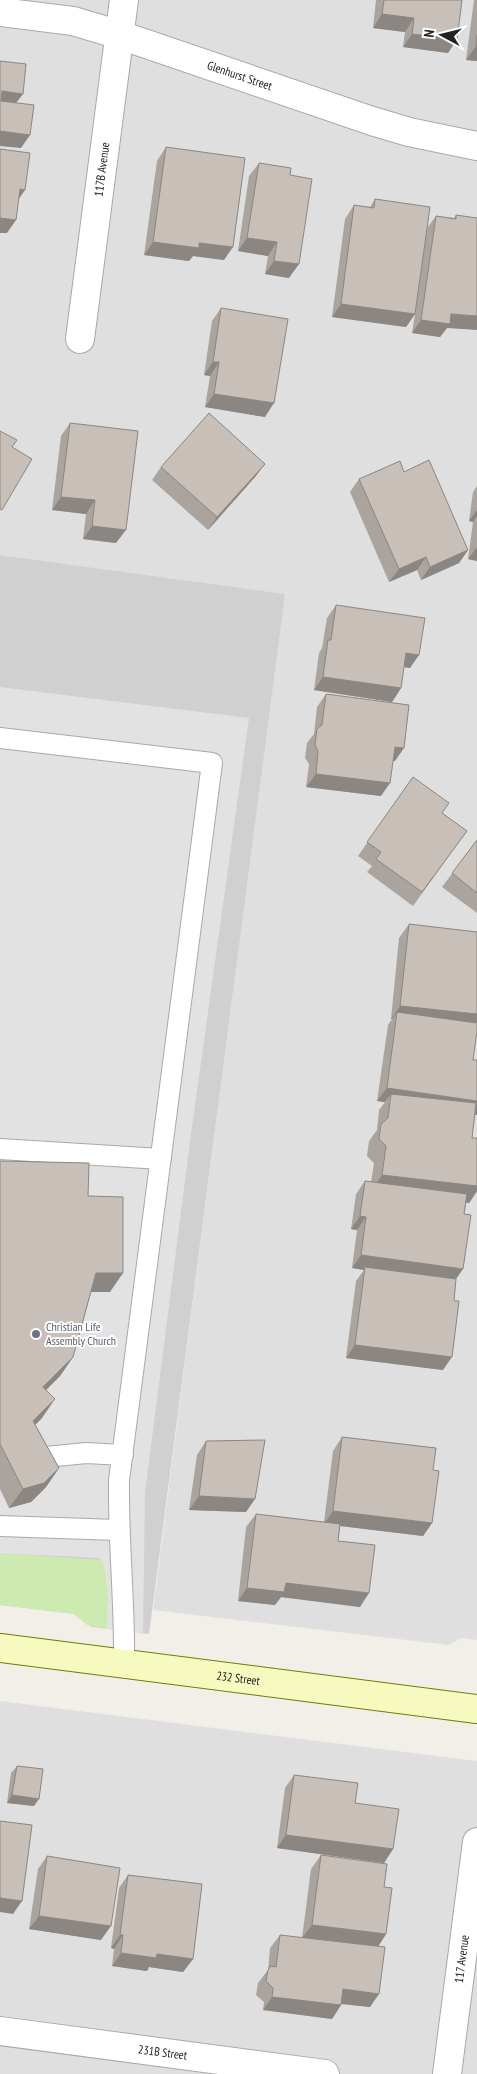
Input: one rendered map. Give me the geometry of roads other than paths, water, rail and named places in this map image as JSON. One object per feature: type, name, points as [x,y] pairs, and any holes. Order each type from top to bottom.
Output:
[{"type":"main road","name":"232 Street","points":[[0,1648],[477,1709]]},
{"type":"street","name":"117B Avenue","points":[[80,339],[124,0]]},
{"type":"street","name":"Glenhurst Street","points":[[0,12],[72,21],[120,35],[381,124],[409,132],[477,146]]},
{"type":"street","name":"117 Avenue","points":[[447,2074],[477,1842]]},
{"type":"street","name":"231B Street","points":[[0,2031],[326,2074]]},
{"type":"lane","points":[[0,738],[212,762],[119,1480],[118,1530],[124,1608],[124,1664]]},
{"type":"lane","points":[[0,1149],[161,1158]]},
{"type":"lane","points":[[0,1476],[36,1458],[86,1453],[123,1455]]},
{"type":"lane","points":[[0,1526],[118,1530]]},
{"type":"place","name":"Christian Life Assembly Church","points":[[36,1334]]}]
